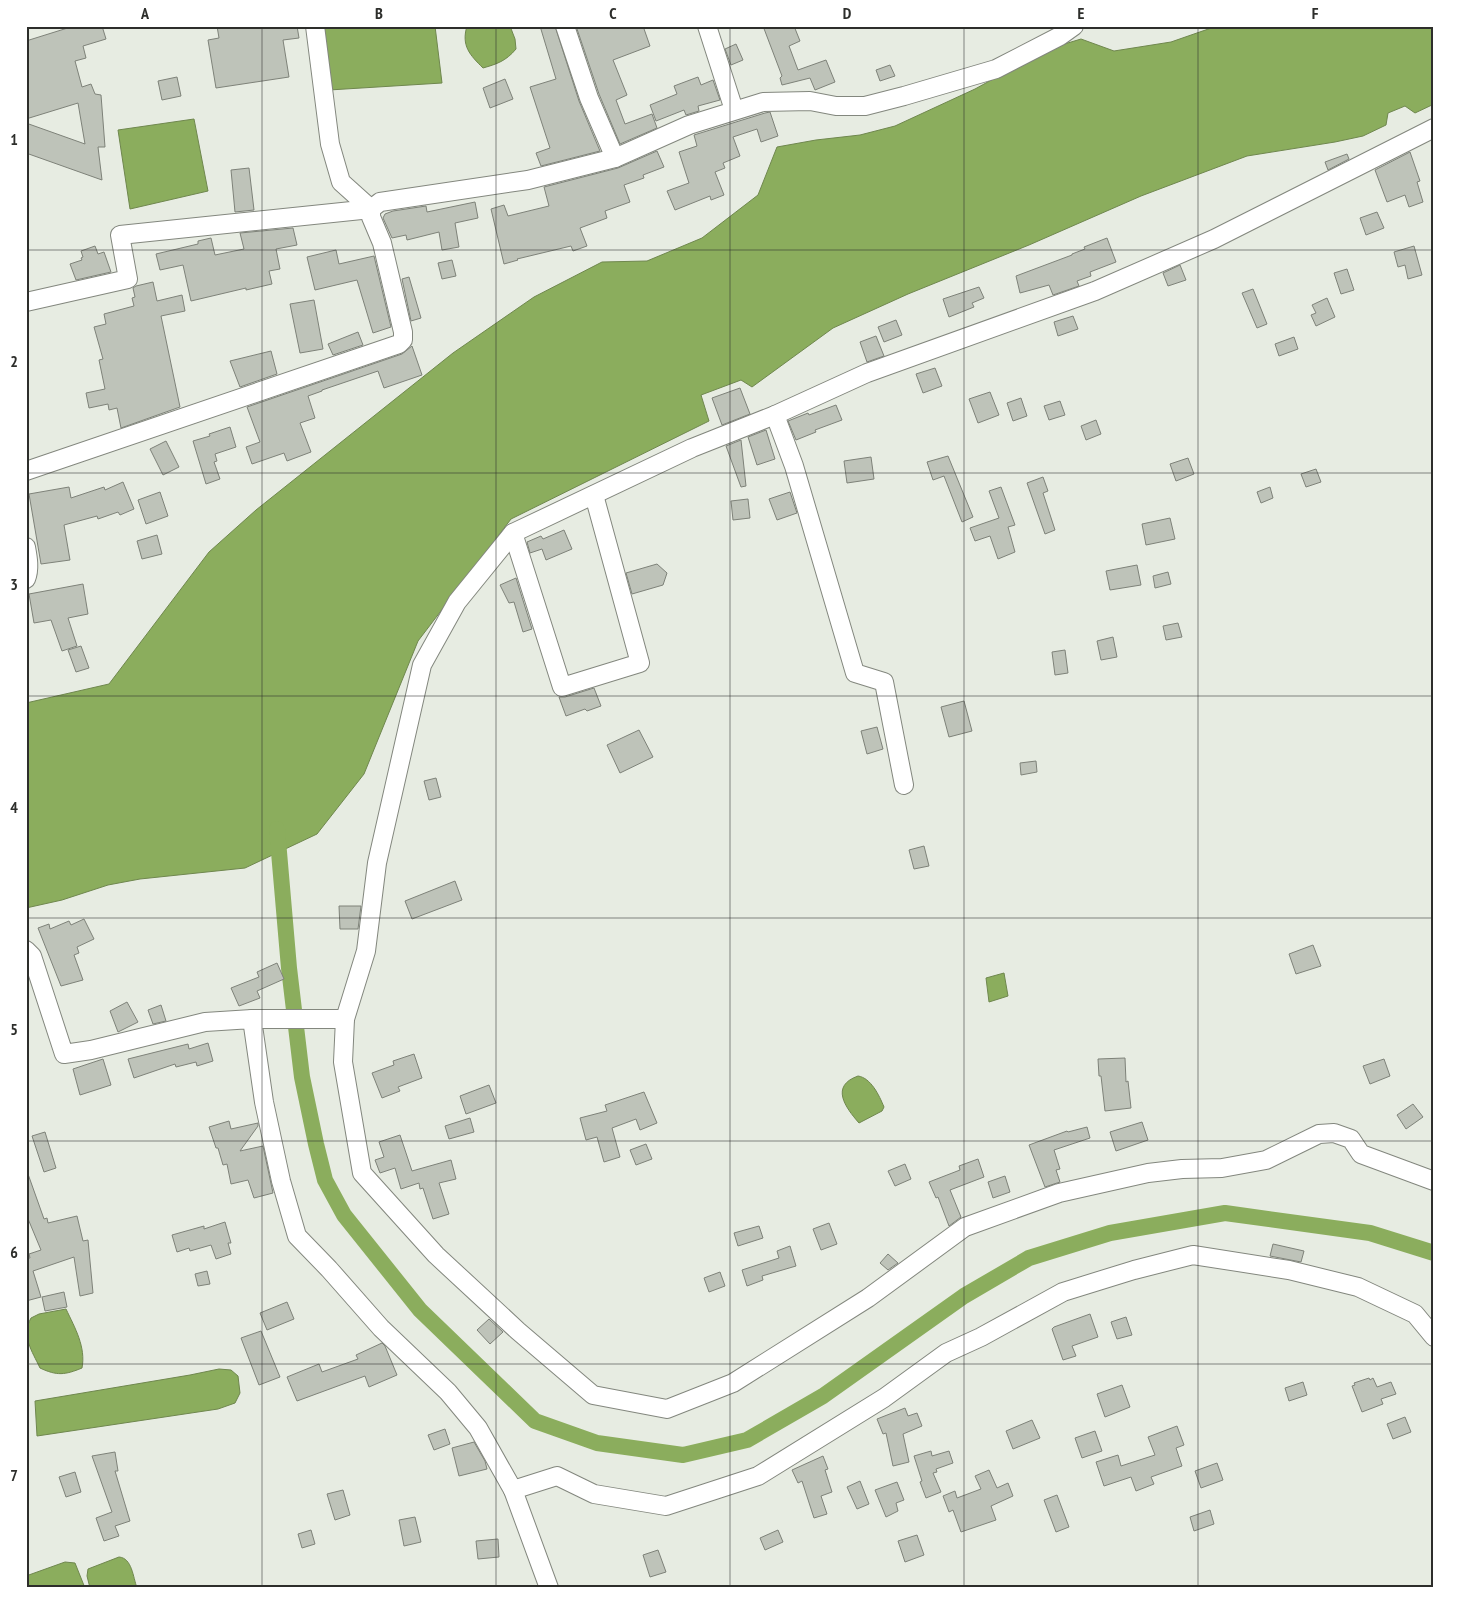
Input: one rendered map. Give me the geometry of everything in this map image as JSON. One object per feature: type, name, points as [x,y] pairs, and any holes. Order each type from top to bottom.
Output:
[{"type":"street","points":[[26,471],[399,344],[403,340],[403,332],[382,243],[371,217],[371,209],[341,182],[330,144],[315,26]]},
{"type":"street","points":[[565,26],[589,98],[616,158]]},
{"type":"street","points":[[707,26],[734,110]]},
{"type":"street","points":[[26,302],[128,279],[120,234],[371,209],[380,202],[528,180],[616,158],[689,125],[763,102],[810,101],[836,106],[865,106],[873,104],[996,69],[1044,45],[1074,26]]},
{"type":"street","points":[[1434,128],[1214,238],[1095,291],[867,373],[775,415],[692,448],[513,533],[457,602],[422,665],[377,863],[366,951],[345,1019],[343,1062],[362,1173],[436,1255],[518,1331],[593,1395],[667,1409],[734,1383],[868,1298],[965,1227],[1059,1193],[1148,1173],[1182,1169],[1222,1168],[1266,1160],[1319,1134],[1334,1133],[1351,1139],[1361,1154],[1434,1181]]},
{"type":"street","points":[[775,415],[794,466],[855,672],[884,682],[904,785]]},
{"type":"street","points":[[513,533],[562,687],[640,662],[594,495]]},
{"type":"street","points":[[26,547],[28,573],[26,579]]},
{"type":"street","points":[[26,950],[32,956],[64,1054],[91,1050],[206,1022],[252,1019],[345,1019]]},
{"type":"street","points":[[252,1019],[264,1102],[281,1181],[297,1236],[381,1328],[448,1392],[478,1428],[513,1490],[549,1588]]},
{"type":"street","points":[[513,1490],[557,1476],[594,1494],[666,1506],[744,1481],[758,1476],[884,1398],[946,1353],[982,1337],[1063,1292],[1134,1270],[1192,1255],[1289,1270],[1358,1287],[1415,1314],[1434,1337]]},
{"type":"shaded area","points":[[319,26],[435,26],[442,83],[329,90]]},
{"type":"shaded area","points":[[467,26],[510,26],[515,39],[516,49],[501,61],[483,68],[474,59],[466,45],[465,33]]},
{"type":"shaded area","points":[[1217,26],[1434,26],[1434,104],[1415,113],[1405,106],[1388,113],[1386,125],[1363,136],[1247,156],[1141,196],[1029,245],[908,294],[833,328],[752,387],[741,380],[701,395],[709,421],[511,519],[418,641],[364,774],[317,834],[245,868],[140,879],[108,885],[62,900],[26,908],[26,703],[109,684],[209,552],[256,510],[453,353],[534,297],[602,262],[647,261],[702,238],[758,195],[777,147],[860,135],[895,126],[975,89],[1048,49],[1081,39],[1114,51],[1171,42]]},
{"type":"shaded area","points":[[194,119],[208,191],[130,209],[118,130]]},
{"type":"shaded area","points":[[1004,973],[1008,996],[989,1002],[986,978]]},
{"type":"shaded area","points":[[858,1076],[863,1077],[871,1084],[884,1107],[882,1111],[859,1123],[845,1104],[842,1091],[844,1085],[849,1080]]},
{"type":"shaded area","points":[[66,1309],[81,1345],[82,1368],[66,1373],[56,1373],[40,1368],[31,1349],[27,1331],[31,1318],[39,1314]]},
{"type":"shaded area","points":[[219,1369],[231,1370],[238,1376],[240,1393],[235,1403],[218,1409],[37,1436],[35,1401]]},
{"type":"shaded area","points":[[119,1557],[129,1564],[137,1588],[90,1588],[87,1576],[88,1569]]},
{"type":"shaded area","points":[[65,1562],[75,1563],[85,1588],[26,1588],[26,1576]]},
{"type":"building","points":[[74,26],[102,26],[106,39],[83,46],[86,58],[75,61],[82,87],[91,84],[95,94],[101,95],[105,147],[98,147],[102,180],[26,153],[26,123],[85,144],[78,103],[26,119],[26,41]]},
{"type":"building","points":[[217,26],[297,26],[299,38],[283,40],[289,77],[216,88],[208,40],[219,38]]},
{"type":"building","points":[[540,26],[555,26],[579,101],[600,151],[541,166],[536,153],[550,148],[530,87],[556,79]]},
{"type":"building","points":[[576,26],[643,26],[650,46],[613,60],[627,95],[616,100],[625,124],[652,114],[657,128],[620,144],[599,94]]},
{"type":"building","points":[[763,26],[794,26],[800,41],[789,46],[798,70],[826,60],[835,82],[815,90],[810,78],[782,85],[780,78],[782,76]]},
{"type":"building","points":[[736,44],[743,60],[731,65],[725,49]]},
{"type":"building","points":[[890,65],[895,76],[880,81],[876,70]]},
{"type":"building","points":[[177,77],[181,96],[162,100],[158,81]]},
{"type":"building","points":[[698,77],[701,85],[713,80],[720,100],[698,106],[699,111],[686,115],[684,110],[656,121],[650,105],[677,94],[674,86]]},
{"type":"building","points":[[505,79],[513,99],[490,108],[483,88]]},
{"type":"building","points":[[770,112],[778,136],[761,142],[757,129],[733,137],[740,156],[723,163],[725,168],[715,172],[724,195],[711,200],[710,196],[675,210],[667,191],[689,183],[679,152],[697,146],[694,135]]},
{"type":"building","points":[[657,151],[664,167],[643,175],[644,178],[624,185],[630,202],[605,211],[607,218],[580,228],[587,246],[573,251],[571,246],[504,264],[491,209],[504,205],[508,216],[549,206],[544,187],[618,168]]},
{"type":"building","points":[[1410,152],[1420,181],[1417,182],[1423,202],[1409,207],[1405,195],[1387,202],[1375,170]]},
{"type":"building","points":[[1347,154],[1349,159],[1328,170],[1325,162]]},
{"type":"building","points":[[249,168],[254,210],[235,212],[231,170]]},
{"type":"building","points":[[475,202],[478,218],[455,223],[459,247],[442,250],[439,232],[407,240],[406,235],[392,238],[383,218],[385,214],[393,211],[426,206],[427,212]]},
{"type":"building","points":[[1377,212],[1384,228],[1366,235],[1360,218]]},
{"type":"building","points":[[293,228],[297,245],[276,249],[280,269],[269,271],[272,284],[191,301],[183,265],[160,270],[156,254],[198,244],[198,241],[211,238],[215,255],[244,249],[240,233]]},
{"type":"building","points":[[1107,238],[1116,262],[1090,272],[1091,276],[1077,281],[1079,286],[1053,295],[1049,285],[1020,293],[1016,276],[1072,255],[1085,249],[1084,247]]},
{"type":"building","points":[[95,246],[98,254],[104,252],[111,272],[76,280],[70,264],[82,260],[81,251]]},
{"type":"building","points":[[1414,246],[1422,275],[1408,279],[1405,265],[1398,267],[1394,252]]},
{"type":"building","points":[[336,250],[339,264],[374,256],[391,327],[373,333],[357,280],[315,290],[307,257]]},
{"type":"building","points":[[452,260],[456,276],[442,279],[438,263]]},
{"type":"building","points":[[1180,265],[1186,280],[1168,286],[1163,273]]},
{"type":"building","points":[[1347,269],[1354,290],[1341,294],[1334,273]]},
{"type":"building","points":[[409,277],[421,318],[411,321],[402,279]]},
{"type":"building","points":[[153,282],[157,301],[182,295],[185,311],[161,316],[180,407],[121,428],[117,408],[109,410],[108,404],[89,408],[86,393],[105,389],[99,360],[103,359],[94,327],[106,324],[104,314],[134,306],[132,298],[135,297],[133,288]]},
{"type":"building","points":[[979,287],[984,298],[972,303],[974,307],[949,317],[943,299]]},
{"type":"building","points":[[1253,289],[1267,324],[1257,328],[1242,293]]},
{"type":"building","points":[[1327,298],[1335,317],[1316,326],[1311,315],[1316,313],[1312,305]]},
{"type":"building","points":[[314,300],[323,349],[300,353],[290,304]]},
{"type":"building","points":[[1073,316],[1078,329],[1058,336],[1054,322]]},
{"type":"building","points":[[896,320],[902,335],[884,342],[878,327]]},
{"type":"building","points":[[358,332],[363,345],[333,355],[328,344]]},
{"type":"building","points":[[876,336],[884,356],[867,362],[860,342]]},
{"type":"building","points":[[1294,337],[1298,349],[1279,356],[1275,344]]},
{"type":"building","points":[[412,346],[422,375],[384,388],[378,371],[308,396],[315,418],[300,423],[311,452],[287,461],[284,453],[252,464],[246,447],[260,442],[247,407],[402,354]]},
{"type":"building","points":[[271,351],[277,374],[240,387],[230,361]]},
{"type":"building","points":[[935,368],[942,386],[923,393],[916,374]]},
{"type":"building","points":[[740,388],[750,414],[722,425],[712,398]]},
{"type":"building","points":[[990,392],[999,415],[978,423],[969,399]]},
{"type":"building","points":[[1021,398],[1027,416],[1013,421],[1007,403]]},
{"type":"building","points":[[1060,401],[1065,415],[1049,420],[1044,406]]},
{"type":"building","points":[[836,405],[842,420],[815,430],[816,432],[796,440],[788,421]]},
{"type":"building","points":[[1096,420],[1101,434],[1086,440],[1081,426]]},
{"type":"building","points":[[230,427],[236,447],[215,454],[217,461],[214,462],[220,479],[206,484],[193,441]]},
{"type":"building","points":[[766,430],[775,459],[757,465],[748,437]]},
{"type":"building","points":[[741,440],[746,486],[741,487],[726,446]]},
{"type":"building","points":[[166,441],[179,467],[163,475],[150,449]]},
{"type":"building","points":[[948,456],[973,517],[962,522],[944,476],[933,480],[927,462]]},
{"type":"building","points":[[871,457],[874,479],[847,483],[844,461]]},
{"type":"building","points":[[1188,458],[1194,474],[1176,481],[1170,464]]},
{"type":"building","points":[[1316,469],[1321,482],[1306,487],[1301,474]]},
{"type":"building","points":[[1043,477],[1048,491],[1043,493],[1055,530],[1045,534],[1027,483]]},
{"type":"building","points":[[123,482],[134,509],[120,515],[118,512],[98,519],[97,516],[64,525],[70,560],[41,564],[29,494],[69,487],[71,498],[104,487],[105,490]]},
{"type":"building","points":[[1001,487],[1015,525],[1008,527],[1015,552],[998,559],[990,536],[975,541],[970,528],[999,518],[989,491]]},
{"type":"building","points":[[1270,487],[1273,498],[1261,503],[1257,492]]},
{"type":"building","points":[[160,492],[168,516],[146,524],[138,500]]},
{"type":"building","points":[[790,492],[797,513],[777,520],[769,499]]},
{"type":"building","points":[[748,499],[750,518],[733,520],[731,501]]},
{"type":"building","points":[[1170,518],[1175,539],[1146,545],[1142,524]]},
{"type":"building","points":[[564,530],[572,549],[546,560],[542,549],[530,553],[527,542],[541,536],[543,539]]},
{"type":"building","points":[[157,535],[162,554],[142,559],[137,541]]},
{"type":"building","points":[[657,564],[667,573],[663,585],[632,594],[626,573]]},
{"type":"building","points":[[1137,565],[1141,585],[1110,590],[1106,571]]},
{"type":"building","points":[[1168,572],[1171,584],[1155,588],[1153,576]]},
{"type":"building","points":[[516,578],[532,629],[523,632],[514,602],[509,603],[500,585]]},
{"type":"building","points":[[83,584],[88,614],[68,618],[77,646],[62,651],[51,620],[34,623],[29,594]]},
{"type":"building","points":[[1178,623],[1182,637],[1166,640],[1163,626]]},
{"type":"building","points":[[1113,637],[1117,657],[1101,660],[1097,641]]},
{"type":"building","points":[[81,646],[89,668],[76,672],[68,650]]},
{"type":"building","points":[[1065,650],[1068,673],[1055,675],[1052,652]]},
{"type":"building","points":[[594,688],[601,706],[587,711],[585,709],[566,716],[559,697]]},
{"type":"building","points":[[964,701],[972,731],[949,737],[941,707]]},
{"type":"building","points":[[877,727],[883,749],[867,754],[861,731]]},
{"type":"building","points":[[639,730],[653,757],[620,773],[607,745]]},
{"type":"building","points":[[1036,761],[1037,772],[1021,775],[1020,763]]},
{"type":"building","points":[[436,778],[441,797],[429,800],[424,781]]},
{"type":"building","points":[[924,846],[929,866],[914,869],[909,850]]},
{"type":"building","points":[[455,881],[462,900],[412,919],[405,901]]},
{"type":"building","points":[[339,906],[361,906],[358,929],[340,929]]},
{"type":"building","points":[[84,919],[94,939],[77,947],[79,953],[74,955],[83,980],[61,986],[38,928],[49,924],[50,929],[69,921],[71,925]]},
{"type":"building","points":[[1313,945],[1321,966],[1296,974],[1289,954]]},
{"type":"building","points":[[277,963],[284,979],[257,991],[260,998],[239,1006],[231,988],[259,977],[257,972]]},
{"type":"building","points":[[127,1002],[138,1022],[118,1032],[110,1011]]},
{"type":"building","points":[[161,1005],[166,1021],[153,1024],[148,1010]]},
{"type":"building","points":[[208,1043],[213,1061],[197,1066],[196,1062],[176,1067],[175,1064],[134,1078],[128,1059],[188,1044],[189,1049]]},
{"type":"building","points":[[414,1054],[422,1078],[398,1087],[400,1091],[382,1098],[372,1073],[394,1065],[393,1061]]},
{"type":"building","points":[[1125,1058],[1126,1082],[1128,1081],[1131,1108],[1105,1111],[1098,1059]]},
{"type":"building","points":[[103,1059],[111,1085],[80,1095],[73,1069]]},
{"type":"building","points":[[1384,1059],[1390,1076],[1370,1084],[1363,1066]]},
{"type":"building","points":[[489,1085],[496,1103],[466,1114],[460,1096]]},
{"type":"building","points":[[644,1092],[657,1123],[640,1130],[636,1119],[612,1128],[620,1157],[604,1162],[597,1137],[586,1140],[580,1118],[607,1111],[605,1105]]},
{"type":"building","points":[[1413,1104],[1423,1117],[1406,1129],[1397,1115]]},
{"type":"building","points":[[470,1118],[474,1132],[449,1139],[445,1126]]},
{"type":"building","points":[[229,1121],[231,1129],[258,1123],[258,1126],[240,1151],[263,1146],[273,1193],[254,1198],[248,1180],[231,1184],[227,1164],[223,1165],[209,1127]]},
{"type":"building","points":[[1142,1122],[1148,1140],[1116,1151],[1110,1132]]},
{"type":"building","points":[[1087,1127],[1090,1138],[1054,1150],[1060,1169],[1056,1170],[1060,1182],[1045,1187],[1029,1145],[1067,1131]]},
{"type":"building","points":[[45,1132],[56,1168],[44,1172],[32,1136]]},
{"type":"building","points":[[400,1135],[412,1171],[451,1160],[456,1179],[439,1183],[449,1214],[433,1219],[423,1188],[420,1189],[419,1183],[401,1189],[395,1168],[380,1173],[375,1160],[384,1157],[379,1142]]},
{"type":"building","points":[[646,1144],[652,1159],[636,1165],[630,1150]]},
{"type":"building","points":[[978,1159],[984,1177],[950,1190],[961,1217],[949,1226],[938,1197],[936,1198],[929,1182],[960,1170],[959,1166]]},
{"type":"building","points":[[905,1164],[911,1179],[895,1186],[888,1171]]},
{"type":"building","points":[[26,1174],[28,1174],[44,1219],[47,1218],[48,1223],[77,1216],[83,1241],[88,1240],[93,1293],[80,1296],[74,1257],[33,1271],[41,1297],[26,1301],[26,1258],[30,1258],[29,1254],[41,1250],[26,1214]]},
{"type":"building","points":[[1005,1176],[1010,1192],[993,1198],[988,1182]]},
{"type":"building","points":[[225,1222],[231,1243],[228,1243],[231,1254],[216,1259],[211,1245],[190,1251],[189,1248],[177,1252],[172,1235],[204,1226],[204,1229]]},
{"type":"building","points":[[829,1223],[837,1244],[821,1250],[813,1229]]},
{"type":"building","points":[[759,1226],[763,1238],[738,1246],[734,1233]]},
{"type":"building","points":[[1273,1244],[1304,1251],[1301,1262],[1270,1256]]},
{"type":"building","points":[[790,1246],[796,1266],[762,1276],[763,1280],[747,1286],[742,1270],[779,1258],[777,1251]]},
{"type":"building","points":[[888,1254],[898,1263],[888,1270],[880,1263]]},
{"type":"building","points":[[207,1271],[210,1284],[198,1286],[195,1274]]},
{"type":"building","points":[[720,1272],[725,1286],[709,1292],[704,1278]]},
{"type":"building","points":[[64,1292],[67,1307],[45,1311],[42,1297]]},
{"type":"building","points":[[287,1302],[294,1319],[267,1330],[260,1313]]},
{"type":"building","points":[[1090,1314],[1098,1337],[1072,1346],[1076,1356],[1063,1360],[1052,1329]]},
{"type":"building","points":[[1126,1317],[1132,1335],[1117,1339],[1111,1322]]},
{"type":"building","points":[[489,1319],[503,1332],[490,1344],[477,1330]]},
{"type":"building","points":[[261,1331],[280,1377],[259,1385],[241,1338]]},
{"type":"building","points":[[382,1343],[397,1375],[369,1387],[365,1376],[297,1401],[287,1377],[319,1364],[322,1372],[358,1359],[356,1355]]},
{"type":"building","points":[[1369,1378],[1370,1380],[1373,1378],[1377,1387],[1391,1382],[1396,1394],[1381,1399],[1383,1404],[1362,1412],[1352,1386],[1355,1385],[1354,1383]]},
{"type":"building","points":[[1303,1382],[1307,1395],[1289,1401],[1285,1388]]},
{"type":"building","points":[[1122,1385],[1130,1407],[1105,1417],[1097,1394]]},
{"type":"building","points":[[905,1408],[908,1416],[917,1413],[922,1426],[903,1434],[909,1462],[893,1466],[886,1433],[883,1434],[877,1419]]},
{"type":"building","points":[[1405,1417],[1411,1432],[1393,1439],[1387,1424]]},
{"type":"building","points":[[1032,1420],[1040,1438],[1013,1449],[1006,1431]]},
{"type":"building","points":[[1177,1426],[1184,1445],[1176,1448],[1182,1466],[1151,1477],[1154,1484],[1136,1491],[1131,1477],[1104,1486],[1096,1462],[1118,1455],[1121,1466],[1155,1455],[1148,1437]]},
{"type":"building","points":[[445,1429],[450,1444],[434,1450],[428,1435]]},
{"type":"building","points":[[1095,1431],[1102,1451],[1082,1458],[1075,1438]]},
{"type":"building","points":[[474,1442],[485,1461],[487,1469],[459,1476],[452,1448]]},
{"type":"building","points":[[931,1451],[932,1456],[949,1451],[953,1463],[936,1469],[937,1472],[933,1473],[941,1492],[926,1498],[914,1456]]},
{"type":"building","points":[[115,1452],[118,1471],[115,1471],[130,1521],[115,1526],[119,1536],[104,1541],[96,1518],[112,1512],[92,1456]]},
{"type":"building","points":[[823,1456],[828,1469],[825,1470],[832,1492],[821,1496],[827,1514],[814,1518],[802,1481],[798,1483],[792,1470]]},
{"type":"building","points":[[1217,1463],[1223,1480],[1201,1488],[1195,1471]]},
{"type":"building","points":[[989,1470],[997,1488],[1008,1483],[1013,1496],[991,1506],[996,1520],[961,1532],[953,1510],[949,1512],[943,1496],[955,1491],[957,1498],[981,1489],[975,1476]]},
{"type":"building","points":[[75,1472],[81,1492],[66,1497],[59,1477]]},
{"type":"building","points":[[860,1481],[869,1504],[857,1509],[847,1487]]},
{"type":"building","points":[[897,1482],[904,1500],[896,1503],[898,1511],[886,1517],[875,1490]]},
{"type":"building","points":[[343,1490],[350,1515],[335,1520],[327,1494]]},
{"type":"building","points":[[1057,1495],[1069,1527],[1056,1532],[1044,1500]]},
{"type":"building","points":[[1210,1510],[1214,1524],[1194,1531],[1190,1517]]},
{"type":"building","points":[[415,1517],[421,1542],[404,1546],[399,1520]]},
{"type":"building","points":[[311,1530],[315,1544],[302,1548],[298,1534]]},
{"type":"building","points":[[778,1530],[783,1542],[765,1550],[760,1538]]},
{"type":"building","points":[[917,1535],[924,1555],[905,1562],[898,1541]]},
{"type":"building","points":[[498,1539],[499,1557],[478,1559],[476,1541]]},
{"type":"building","points":[[658,1550],[666,1572],[650,1577],[643,1555]]},
{"type":"waterway","points":[[277,829],[289,968],[302,1077],[325,1180],[344,1215],[420,1310],[535,1421],[597,1443],[683,1455],[747,1440],[823,1396],[964,1296],[1029,1258],[1110,1233],[1225,1213],[1370,1233],[1434,1253]]}]
